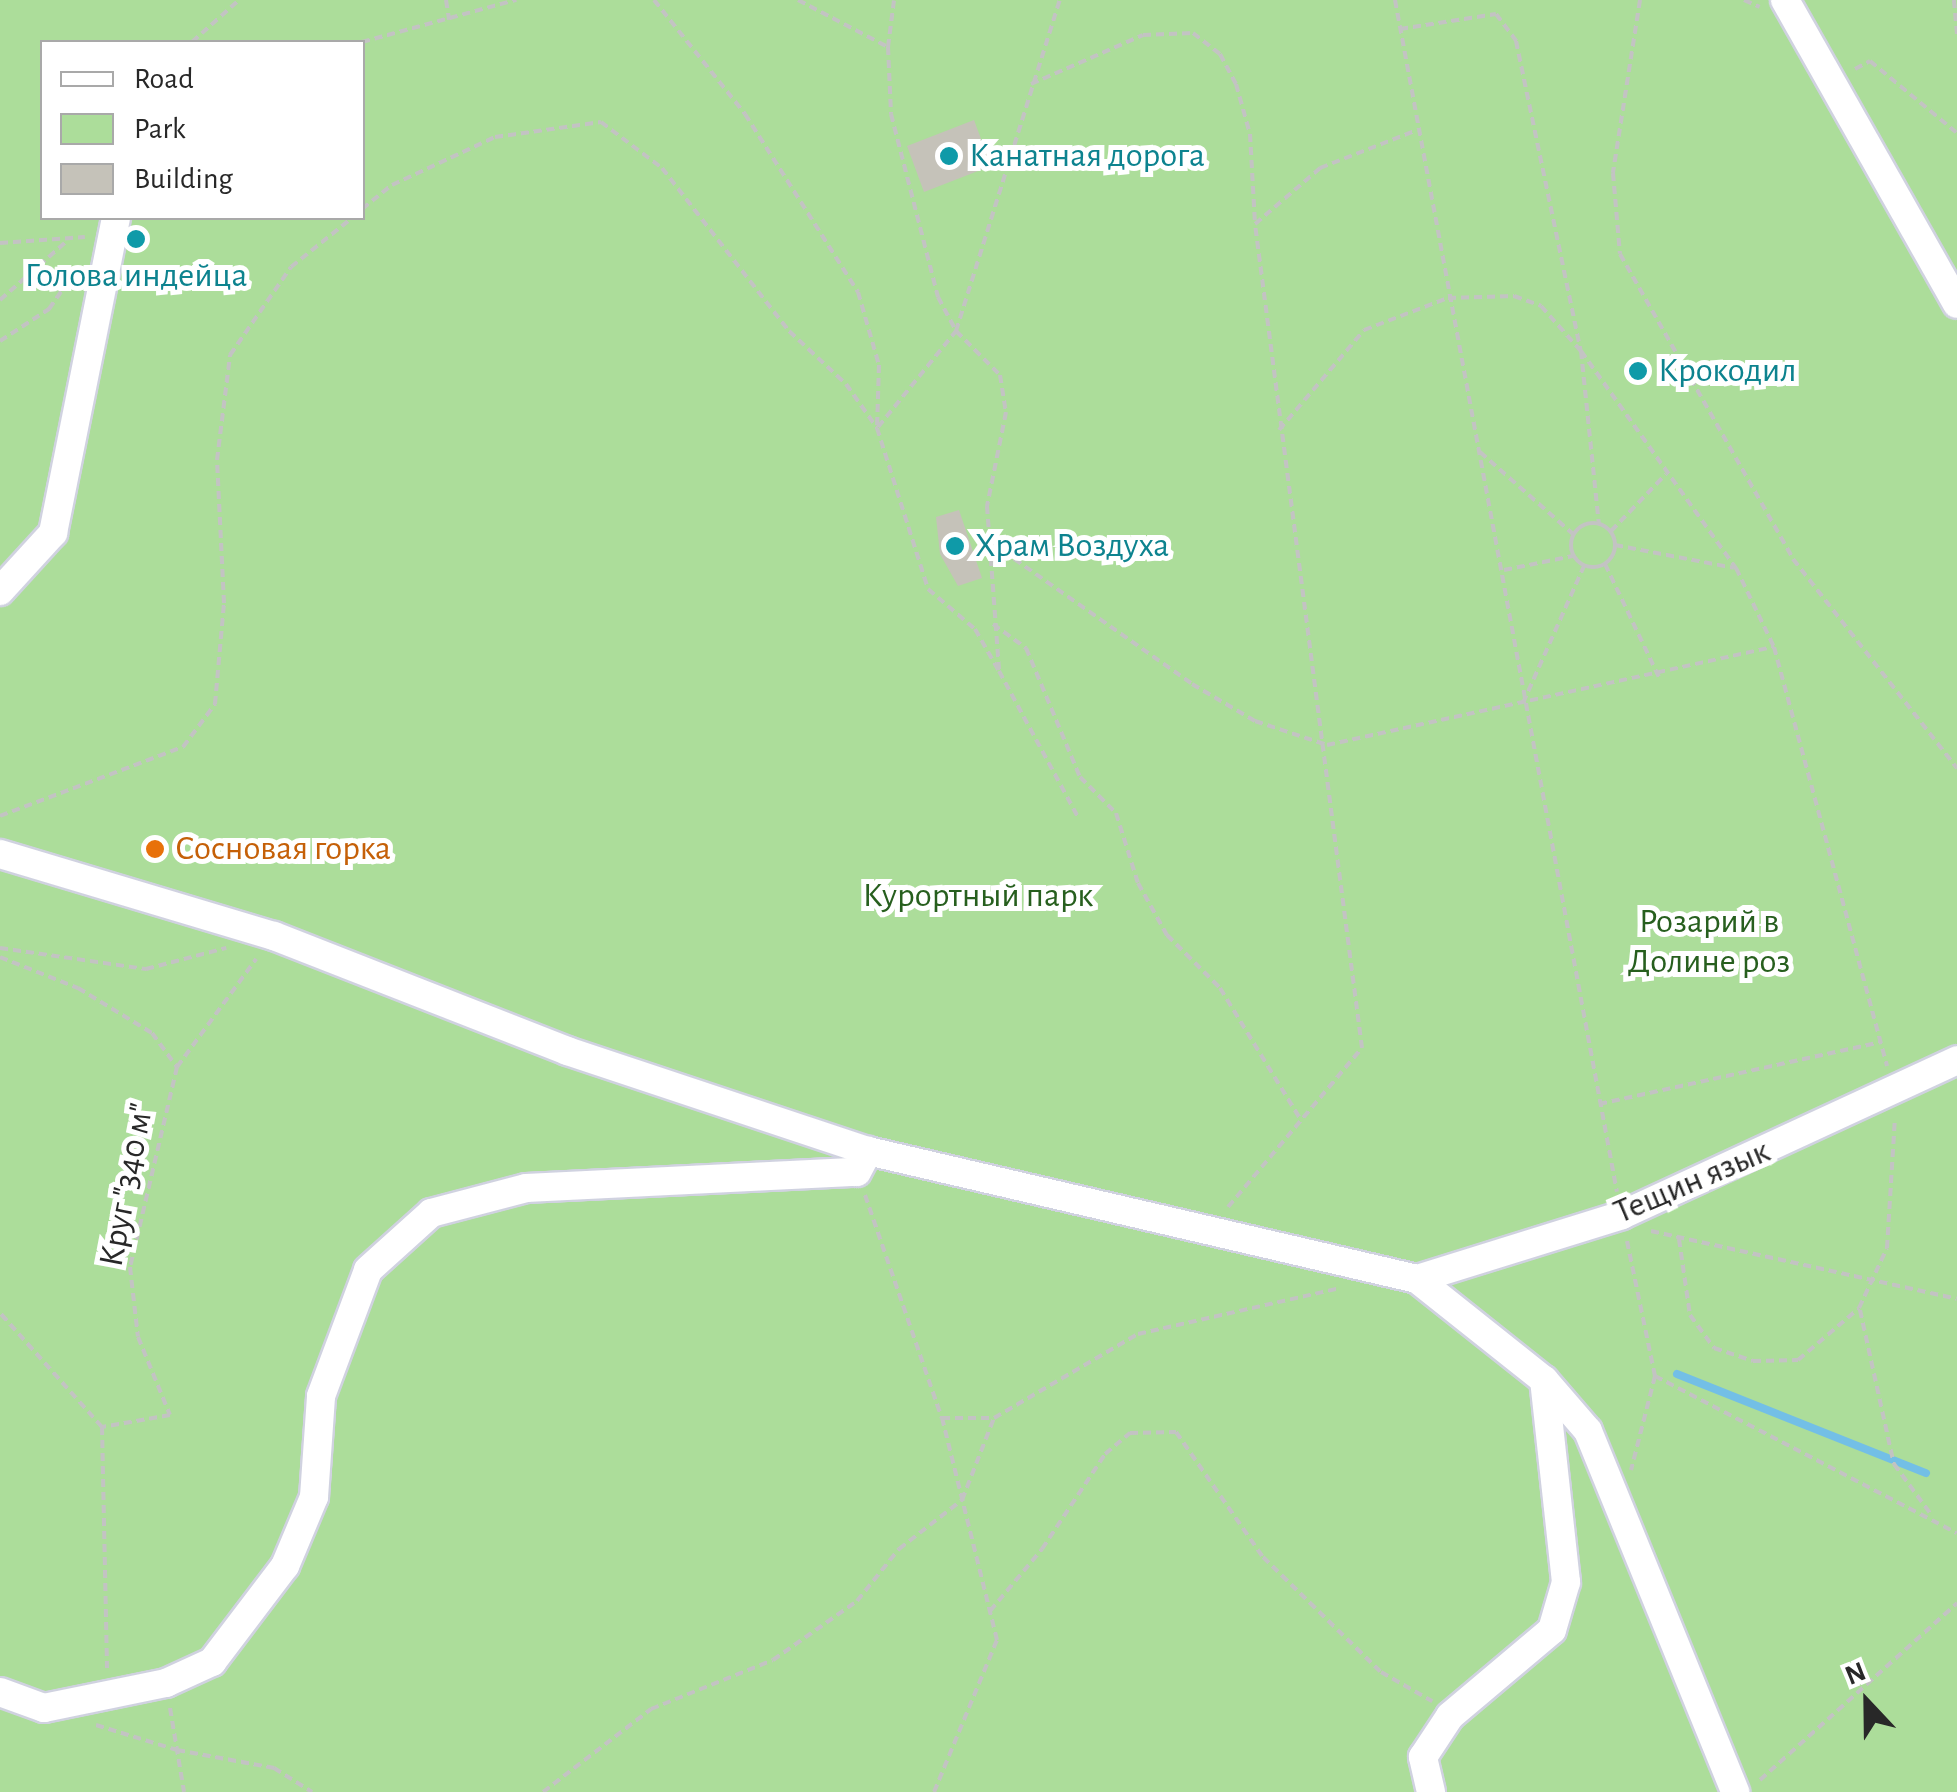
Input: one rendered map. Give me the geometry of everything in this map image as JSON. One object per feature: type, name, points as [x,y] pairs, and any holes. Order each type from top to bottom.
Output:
[{"type":"lane","points":[[1786,0],[1809,32],[1957,304]]},
{"type":"lane","points":[[0,590],[53,533],[108,227]]},
{"type":"lane","points":[[0,854],[274,936],[862,1162],[1417,1279],[1544,1380],[1588,1430],[1622,1504],[1735,1792]]},
{"type":"lane","name":"Тещин язык","points":[[1417,1279],[1622,1215],[1895,1094],[1957,1060]]},
{"type":"lane","points":[[0,1692],[44,1708],[166,1683],[212,1662],[285,1566],[314,1497],[321,1396],[368,1270],[431,1214],[526,1188],[862,1162]]},
{"type":"lane","points":[[1431,1792],[1423,1757],[1460,1708],[1552,1630],[1566,1582],[1544,1380]]},
{"type":"path","points":[[194,40],[239,0]]},
{"type":"path","points":[[446,0],[449,21]]},
{"type":"path","points":[[365,41],[516,0]]},
{"type":"path","points":[[654,0],[745,114],[858,292],[878,365],[877,428],[928,589],[974,629],[1079,820]]},
{"type":"path","points":[[798,0],[888,47]]},
{"type":"path","points":[[877,428],[956,331],[1060,0]]},
{"type":"path","points":[[1396,0],[1599,1104],[1655,1376],[1622,1504]]},
{"type":"path","points":[[1640,0],[1613,174],[1620,254],[1794,558],[1957,768]]},
{"type":"path","points":[[1954,0],[1957,38]]},
{"type":"path","points":[[890,1],[891,114],[938,296],[956,331],[1000,375],[1006,412],[988,506],[998,670]]},
{"type":"path","points":[[1400,29],[1477,14],[1496,14],[1508,27],[1581,351],[1599,524],[1610,532],[1616,546]]},
{"type":"path","points":[[1032,84],[1142,34],[1193,33],[1220,54],[1236,84],[1250,134],[1254,224],[1279,430],[1327,745],[1362,1048],[1204,1235]]},
{"type":"path","points":[[1835,79],[1870,61],[1957,134]]},
{"type":"path","points":[[365,207],[392,185],[495,137],[601,122],[662,168],[877,428]]},
{"type":"path","points":[[1254,224],[1320,168],[1417,130]]},
{"type":"path","points":[[0,816],[183,747],[216,704],[224,603],[216,460],[230,356],[291,267],[350,220]]},
{"type":"path","points":[[0,243],[71,238],[108,227]]},
{"type":"path","points":[[0,300],[71,238]]},
{"type":"path","points":[[0,340],[49,309],[90,250]]},
{"type":"path","points":[[1279,430],[1364,330],[1448,298],[1514,296],[1541,306],[1581,351],[1736,568],[1774,647],[1895,1094],[1894,1224],[1860,1308],[1798,1360],[1753,1360],[1714,1348],[1690,1315],[1679,1240]]},
{"type":"path","points":[[1480,452],[1573,534]]},
{"type":"path","points":[[1610,532],[1666,474]]},
{"type":"path","points":[[1573,534],[1599,524]]},
{"type":"path","points":[[1572,556],[1573,534]]},
{"type":"path","points":[[991,542],[1192,684],[1255,721],[1327,745],[1524,702],[1660,678],[1774,647]]},
{"type":"path","points":[[1616,546],[1736,568]]},
{"type":"path","points":[[1605,564],[1616,546]]},
{"type":"path","points":[[1502,571],[1572,556]]},
{"type":"path","points":[[1572,556],[1584,566],[1605,564]]},
{"type":"path","points":[[1605,564],[1660,678]]},
{"type":"path","points":[[1524,702],[1584,566]]},
{"type":"path","points":[[993,624],[1026,648],[1080,777],[1116,813],[1138,883],[1167,935],[1220,988],[1301,1120]]},
{"type":"path","points":[[0,948],[146,969],[274,936]]},
{"type":"path","points":[[177,1068],[274,936]]},
{"type":"path","name":"Круг \"340 м\"","points":[[0,956],[78,988],[152,1033],[177,1068],[130,1267],[138,1336],[170,1415],[102,1428]]},
{"type":"path","points":[[1599,1104],[1880,1042]]},
{"type":"path","points":[[862,1162],[942,1418],[997,1640],[934,1792]]},
{"type":"path","points":[[1622,1215],[1679,1240],[1872,1284],[1957,1298]]},
{"type":"path","points":[[942,1418],[994,1418],[1138,1334],[1352,1286]]},
{"type":"path","points":[[1860,1308],[1899,1477],[1933,1517]]},
{"type":"path","points":[[0,1312],[102,1428],[108,1696]]},
{"type":"path","points":[[1655,1376],[1933,1517],[1957,1533]]},
{"type":"path","points":[[542,1792],[650,1709],[774,1660],[818,1633],[881,1576],[899,1549],[962,1500],[994,1418]]},
{"type":"path","points":[[990,1611],[1042,1549],[1105,1454],[1130,1433],[1176,1432],[1264,1557],[1337,1632],[1426,1699],[1460,1708]]},
{"type":"path","points":[[1747,1792],[1957,1603]]},
{"type":"path","points":[[166,1683],[184,1792]]},
{"type":"path","points":[[82,1720],[177,1750],[274,1768],[312,1792]]},
{"type":"green space","name":"Курортный парк","points":[[0,0],[1957,0],[1957,1792],[0,1792]]},
{"type":"building","name":"Канатная дорога","points":[[974,120],[991,166],[924,192],[907,146]]},
{"type":"building","name":"Храм Воздуха","points":[[959,510],[982,578],[958,586],[940,554],[936,517]]},
{"type":"waterway","points":[[1677,1374],[1926,1473]]},
{"type":"place","name":"Канатная дорога","points":[[949,156]]},
{"type":"place","name":"Голова индейца","points":[[136,239]]},
{"type":"place","name":"Крокодил","points":[[1638,371]]},
{"type":"place","name":"Храм Воздуха","points":[[955,546]]},
{"type":"place","name":"Сосновая горка","points":[[155,849]]},
{"type":"park label","name":"Розарий в Долине роз","points":[[1709,942]]}]
